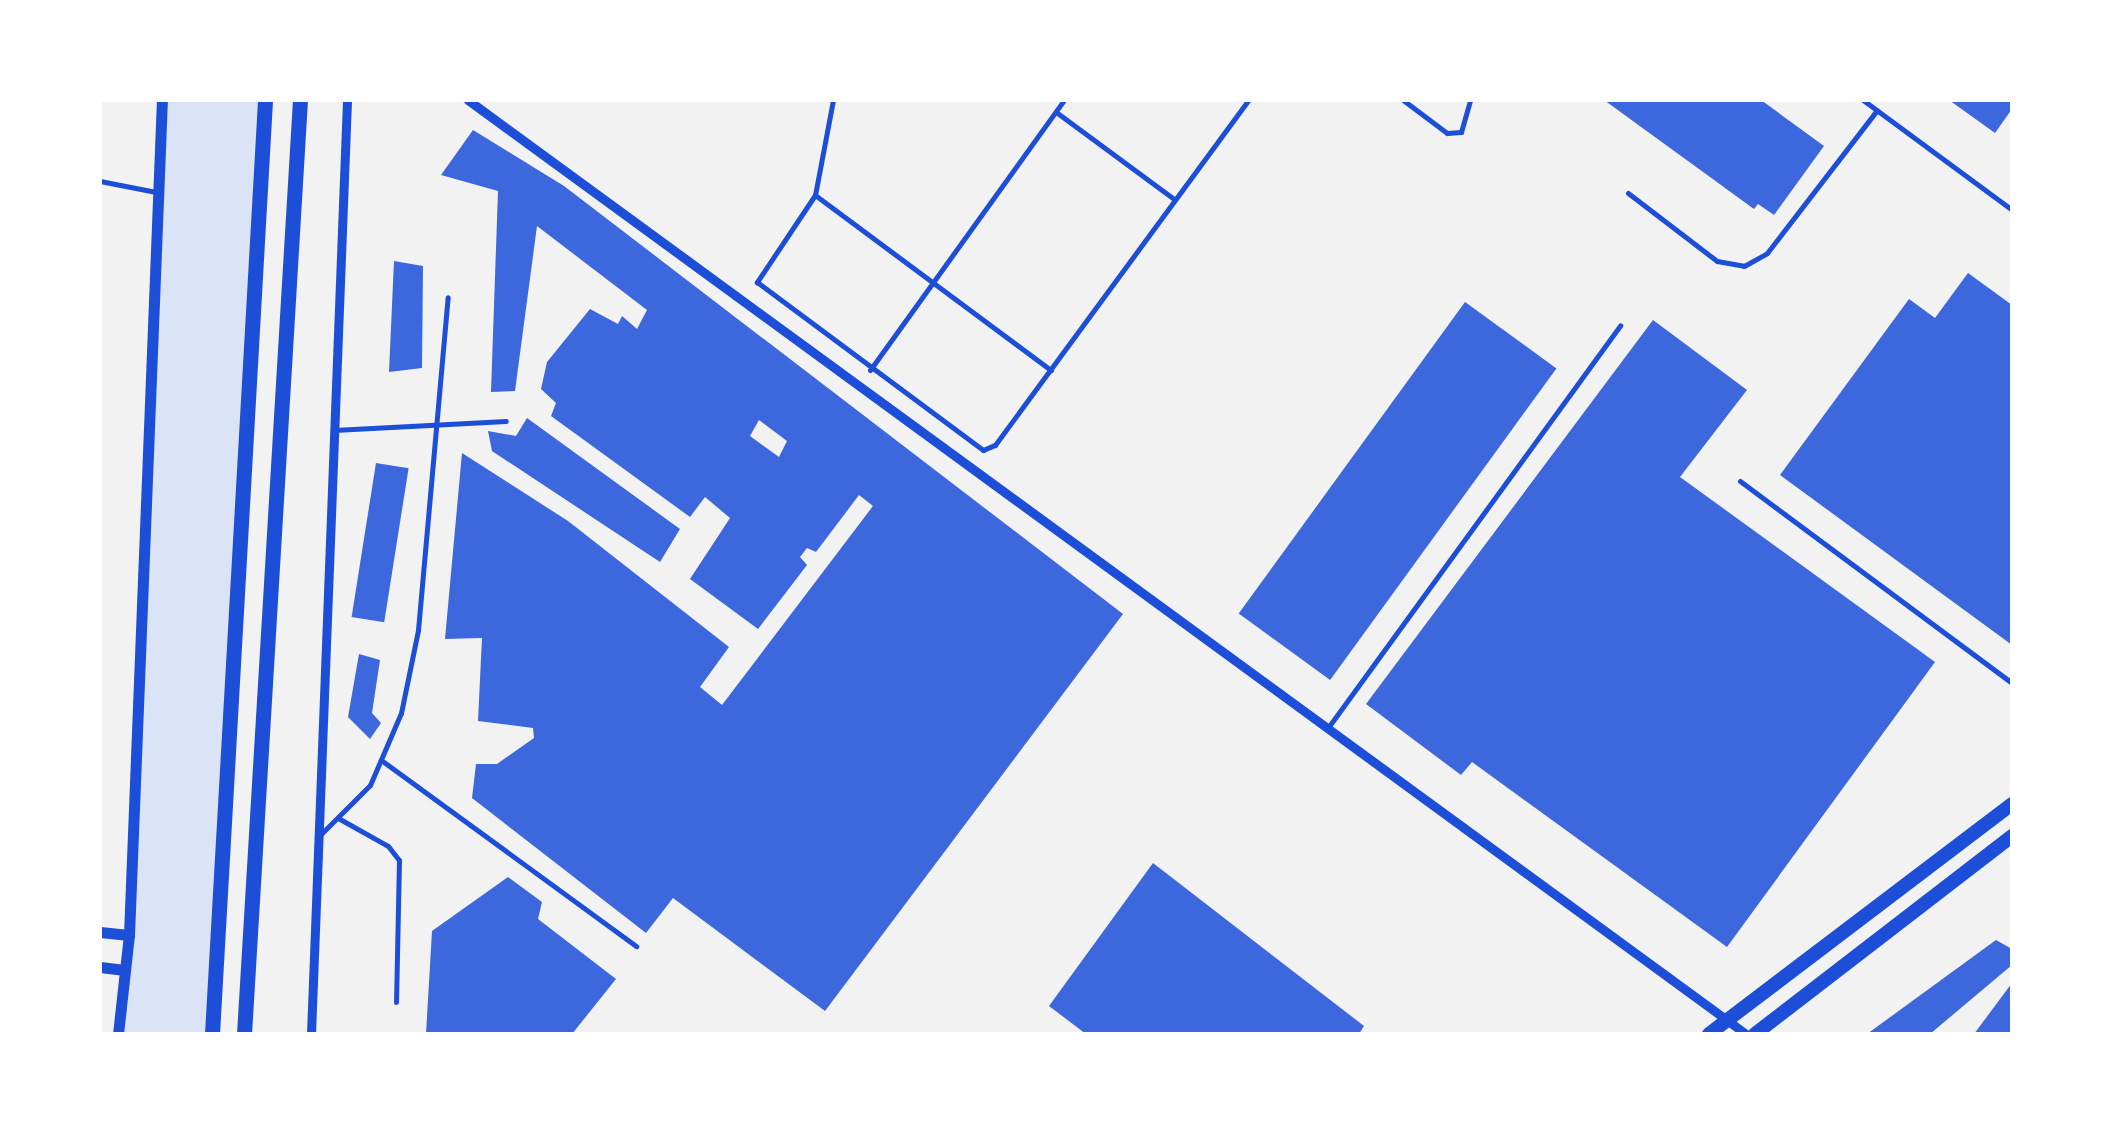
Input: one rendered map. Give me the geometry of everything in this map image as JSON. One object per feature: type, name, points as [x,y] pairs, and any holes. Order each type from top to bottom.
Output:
[{"type":"highway","points":[[212,1034],[265,100]]},
{"type":"highway","points":[[244,1034],[300,100]]},
{"type":"main road","points":[[1709,1034],[2012,804]]},
{"type":"main road","points":[[1755,1034],[2012,836]]},
{"type":"street","points":[[118,1034],[129,936],[162,100]]},
{"type":"street","points":[[310,1034],[347,100]]},
{"type":"street","points":[[468,100],[1326,731],[1746,1034]]},
{"type":"street","points":[[100,932],[129,936]]},
{"type":"street","points":[[100,967],[125,970]]},
{"type":"lane","points":[[833,100],[815,195],[757,282],[870,370],[983,450],[995,445],[1248,100]]},
{"type":"lane","points":[[870,370],[935,285],[1064,100]]},
{"type":"lane","points":[[1403,100],[1448,133],[1461,132],[1470,100]]},
{"type":"lane","points":[[1863,100],[2012,210]]},
{"type":"lane","points":[[1628,194],[1717,262],[1744,266],[1767,253],[1877,110]]},
{"type":"lane","points":[[1056,112],[1175,200]]},
{"type":"lane","points":[[100,181],[158,192]]},
{"type":"lane","points":[[815,195],[1051,370]]},
{"type":"lane","points":[[318,838],[370,785],[401,713],[418,630],[448,297]]},
{"type":"lane","points":[[1326,731],[1620,325]]},
{"type":"lane","points":[[331,430],[506,421]]},
{"type":"lane","points":[[1740,481],[2012,683]]},
{"type":"lane","points":[[381,760],[636,946]]},
{"type":"lane","points":[[338,818],[388,846],[399,860],[396,1002]]},
{"type":"shaded area","points":[[168,100],[265,100],[212,1034],[116,1034],[127,936]]},
{"type":"building","points":[[1604,100],[1761,100],[1824,146],[1774,215],[1758,204],[1754,209]]},
{"type":"building","points":[[1949,100],[2012,100],[2012,109],[1995,133]]},
{"type":"building","points":[[473,130],[564,186],[1123,614],[825,1011],[673,898],[646,933],[472,798],[476,764],[497,764],[534,738],[533,728],[478,721],[482,638],[445,639],[462,453],[568,521],[729,647],[700,687],[722,705],[873,506],[859,495],[816,552],[807,548],[800,557],[807,565],[758,629],[690,579],[730,518],[705,497],[690,517],[551,416],[556,403],[541,389],[547,362],[590,309],[618,324],[622,316],[637,329],[647,310],[537,226],[515,391],[491,392],[498,191],[441,175]],"holes":[[[759,420],[787,441],[779,457],[750,436]]]},
{"type":"building","points":[[394,261],[423,266],[422,368],[389,372]]},
{"type":"building","points":[[1968,273],[2012,305],[2012,645],[1780,475],[1909,299],[1935,318]]},
{"type":"building","points":[[1465,302],[1556,368],[1330,680],[1239,613]]},
{"type":"building","points":[[1653,320],[1747,390],[1680,477],[1935,662],[1727,947],[1472,762],[1461,775],[1366,704]]},
{"type":"building","points":[[527,418],[680,529],[660,562],[492,451],[488,431],[516,436]]},
{"type":"building","points":[[376,463],[409,468],[384,622],[352,617]]},
{"type":"building","points":[[359,654],[380,660],[372,713],[381,723],[370,739],[348,717]]},
{"type":"building","points":[[1153,863],[1364,1026],[1359,1034],[1086,1034],[1049,1006]]},
{"type":"building","points":[[508,877],[542,902],[538,919],[616,979],[572,1034],[426,1034],[432,931]]},
{"type":"building","points":[[1996,940],[2012,949],[2012,965],[1930,1034],[1867,1034]]},
{"type":"building","points":[[2012,983],[2012,1034],[1974,1034]]}]
